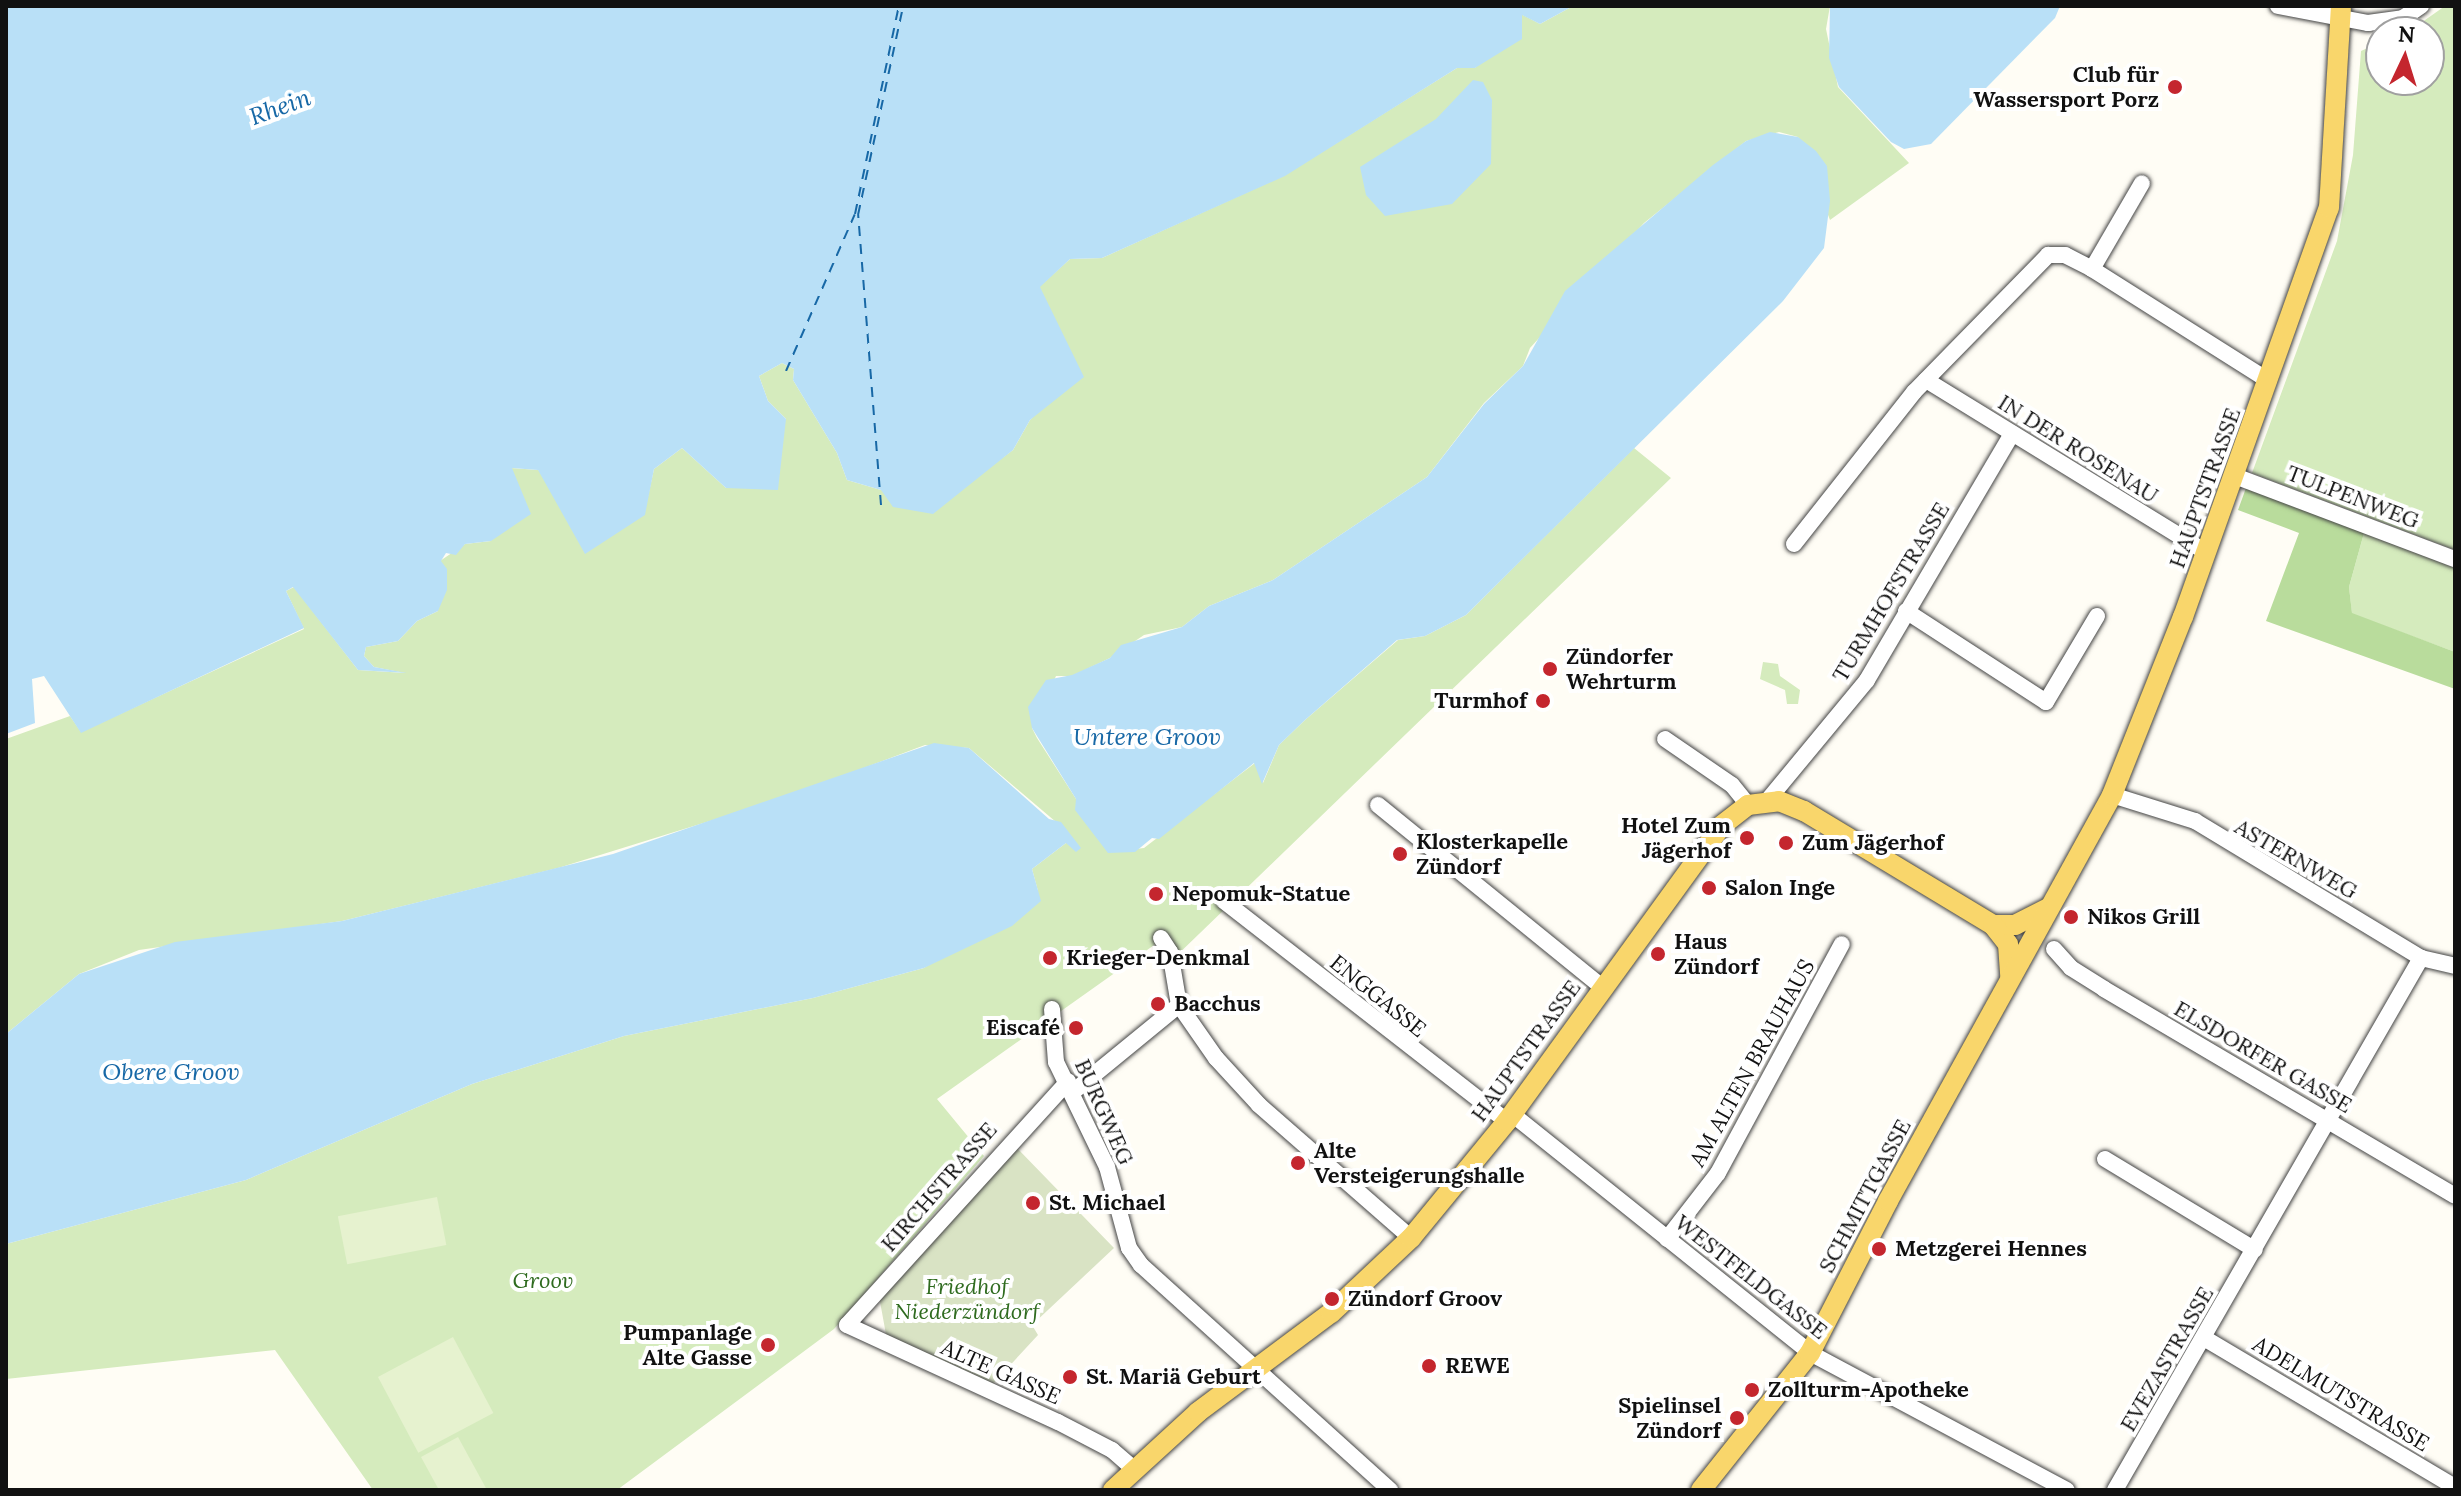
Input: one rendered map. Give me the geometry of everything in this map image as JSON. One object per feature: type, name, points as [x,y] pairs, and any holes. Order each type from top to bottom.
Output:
[{"type":"main road","name":"HAUPTSTRASSE","points":[[2047,909],[2112,795],[2207,553],[2329,208],[2340,13]]},
{"type":"main road","name":"HAUPTSTRASSE","points":[[1113,1490],[1133,1468],[1254,1370],[1331,1313],[1411,1238],[1509,1118],[1721,826],[1757,803]]},
{"type":"main road","points":[[1757,803],[1804,811],[1993,925],[2008,944],[2010,976]]},
{"type":"main road","points":[[1993,925],[2015,925],[2047,909]]},
{"type":"main road","name":"SCHMITTGASSE","points":[[1701,1490],[1810,1353],[2047,909]]},
{"type":"street","points":[[2278,6],[2390,22],[2421,6]]},
{"type":"street","points":[[2092,269],[2142,183]]},
{"type":"street","points":[[1794,544],[1926,380],[2048,255],[2065,255],[2092,269],[2269,381]]},
{"type":"street","name":"IN DER ROSENAU","points":[[1926,380],[2207,553]]},
{"type":"street","name":"TURMHOFSTRASSE","points":[[1757,803],[1867,680],[2012,434]]},
{"type":"street","name":"TULPENWEG","points":[[2235,476],[2455,559]]},
{"type":"street","points":[[1906,611],[2046,702],[2097,616]]},
{"type":"street","points":[[1665,739],[1757,803]]},
{"type":"street","name":"ASTERNWEG","points":[[2112,795],[2195,821],[2421,958],[2455,966]]},
{"type":"street","points":[[1378,805],[1602,987]]},
{"type":"street","name":"ENGGASSE","points":[[1224,901],[1509,1118]]},
{"type":"street","points":[[1161,938],[1173,962],[1179,1005],[1216,1058],[1259,1105],[1411,1238]]},
{"type":"street","name":"AM ALTEN BRAUHAUS","points":[[1667,1239],[1718,1173],[1842,944]]},
{"type":"street","name":"ELSDORFER GASSE","points":[[2054,949],[2093,982],[2455,1196]]},
{"type":"street","name":"EVEZASTRASSE","points":[[2115,1490],[2421,958]]},
{"type":"street","name":"KIRCHSTRASSE","points":[[847,1325],[1071,1086],[1179,1005]]},
{"type":"street","name":"BURGWEG","points":[[1052,1009],[1056,1062],[1071,1086],[1107,1167],[1129,1248],[1141,1265],[1254,1370],[1390,1490]]},
{"type":"street","name":"WESTFELDGASSE","points":[[1509,1118],[1588,1176],[1810,1353],[2067,1490]]},
{"type":"street","points":[[2105,1159],[2255,1250]]},
{"type":"street","name":"ALTE GASSE","points":[[847,1325],[1058,1422],[1112,1450],[1133,1468]]},
{"type":"street","name":"ADELMUTSTRASSE","points":[[2204,1338],[2455,1487]]},
{"type":"green space","name":"Groov","points":[[1573,6],[1830,6],[1826,29],[1838,87],[1909,163],[1830,220],[1798,137],[1779,132],[1746,141],[1644,223],[1530,348],[1523,366],[1484,403],[1427,477],[1273,580],[1209,606],[1182,627],[1144,635],[1110,658],[1072,676],[1056,676],[1032,728],[1037,738],[1110,852],[1144,848],[1255,763],[1263,783],[1279,745],[1305,720],[1398,640],[1425,636],[1466,615],[1634,448],[1671,478],[1170,962],[1157,943],[937,1099],[984,1156],[834,1329],[617,1490],[373,1490],[275,1350],[6,1379],[6,1244],[246,1180],[472,1084],[624,1036],[813,998],[924,968],[1038,891],[1032,869],[1066,843],[1056,822],[969,748],[925,745],[781,799],[558,868],[342,921],[139,950],[79,974],[6,1034],[6,739],[70,716],[81,732],[304,629],[286,591],[294,587],[358,670],[405,673],[374,667],[364,656],[366,647],[398,641],[417,621],[438,611],[440,561],[465,544],[491,541],[511,468],[538,470],[644,515],[654,469],[682,448],[726,488],[786,419],[768,401],[759,376],[782,363],[794,369],[793,380],[837,453],[847,480],[881,490],[974,479],[1013,450],[1030,420],[1047,403],[1039,287],[1070,259],[1102,258],[1285,175],[1457,68],[1475,68],[1521,14],[1540,24]]},
{"type":"green space","points":[[2445,6],[2455,6],[2455,550],[2252,473],[2337,241],[2353,155],[2361,51],[2365,49],[2365,96],[2445,96],[2445,16],[2431,16]]},
{"type":"green space","points":[[2246,488],[2364,533],[2349,587],[2352,613],[2455,652],[2455,689],[2266,621],[2299,533],[2238,510]]},
{"type":"green space","points":[[2364,533],[2455,568],[2455,652],[2352,614],[2349,587]]},
{"type":"green space","points":[[1763,662],[1778,664],[1780,676],[1800,690],[1798,704],[1787,704],[1785,690],[1760,679]]},
{"type":"green space","name":"Friedhof Niederzündorf","points":[[1013,1144],[1114,1248],[1032,1325],[1038,1335],[990,1387],[887,1340],[879,1296]]},
{"type":"green space","points":[[437,1197],[446,1245],[347,1264],[338,1216]]},
{"type":"green space","points":[[453,1337],[493,1413],[418,1453],[378,1377]]},
{"type":"green space","points":[[458,1437],[487,1490],[439,1490],[421,1457]]},
{"type":"water","name":"Rhein","points":[[6,6],[1573,6],[1540,24],[1522,15],[1522,39],[1475,68],[1457,68],[1285,176],[1102,258],[1070,259],[1040,287],[1084,377],[1030,420],[1013,450],[933,514],[893,507],[881,490],[847,480],[837,453],[793,380],[794,369],[782,363],[759,376],[768,401],[786,419],[778,490],[726,488],[682,448],[654,469],[645,515],[585,554],[538,470],[512,468],[531,514],[491,541],[465,544],[456,555],[446,553],[441,561],[447,569],[447,590],[438,611],[417,621],[398,641],[366,647],[364,656],[374,667],[407,673],[358,670],[293,587],[286,591],[304,628],[81,733],[44,676],[32,679],[35,723],[6,734]]},
{"type":"water","points":[[1830,6],[2060,6],[2055,18],[1931,144],[1904,149],[1891,142],[1839,87],[1829,58]]},
{"type":"water","points":[[1473,80],[1483,82],[1492,100],[1491,164],[1452,204],[1385,216],[1366,195],[1360,167],[1436,119]]},
{"type":"water","name":"Untere Groov","points":[[1770,132],[1798,137],[1816,151],[1827,166],[1830,201],[1824,248],[1783,301],[1466,615],[1425,636],[1397,640],[1305,720],[1279,745],[1262,784],[1254,763],[1159,839],[1152,838],[1135,852],[1108,853],[1075,810],[1076,799],[1032,728],[1028,707],[1046,680],[1072,675],[1110,658],[1121,645],[1182,627],[1209,606],[1273,580],[1427,477],[1484,404],[1523,366],[1565,291],[1713,165],[1746,141]]},
{"type":"water","name":"Obere Groov","points":[[934,743],[969,748],[1049,819],[1061,822],[1081,848],[1076,852],[1066,843],[1032,869],[1041,901],[1012,926],[924,968],[813,998],[624,1036],[472,1084],[246,1180],[6,1244],[6,1034],[79,974],[175,942],[342,921],[613,854]]},
{"type":"ferry route","points":[[786,371],[855,214],[899,6]]},
{"type":"ferry route","points":[[881,505],[858,215],[903,6]]},
{"type":"place","name":"Club für Wassersport Porz","points":[[2175,87]]},
{"type":"place","name":"Zündorfer Wehrturm","points":[[1550,669]]},
{"type":"place","name":"Turmhof","points":[[1543,701]]},
{"type":"place","name":"Hotel Zum Jägerhof","points":[[1747,838]]},
{"type":"place","name":"Zum Jägerhof","points":[[1786,843]]},
{"type":"place","name":"Klosterkapelle Zündorf","points":[[1400,854]]},
{"type":"place","name":"Salon Inge","points":[[1709,888]]},
{"type":"place","name":"Nepomuk-Statue","points":[[1156,894]]},
{"type":"place","name":"Nikos Grill","points":[[2071,917]]},
{"type":"place","name":"Haus Zündorf","points":[[1658,954]]},
{"type":"place","name":"Krieger-Denkmal","points":[[1050,958]]},
{"type":"place","name":"Bacchus","points":[[1158,1004]]},
{"type":"place","name":"Eiscafé","points":[[1076,1028]]},
{"type":"place","name":"Alte Versteigerungshalle","points":[[1298,1163]]},
{"type":"place","name":"St. Michael","points":[[1033,1203]]},
{"type":"place","name":"Metzgerei Hennes","points":[[1879,1249]]},
{"type":"place","name":"Zündorf Groov","points":[[1332,1299]]},
{"type":"place","name":"Pumpanlage Alte Gasse","points":[[768,1345]]},
{"type":"place","name":"REWE","points":[[1429,1366]]},
{"type":"place","name":"St. Mariä Geburt","points":[[1070,1377]]},
{"type":"place","name":"Zollturm-Apotheke","points":[[1752,1390]]},
{"type":"place","name":"Spielinsel Zündorf","points":[[1737,1418]]}]
